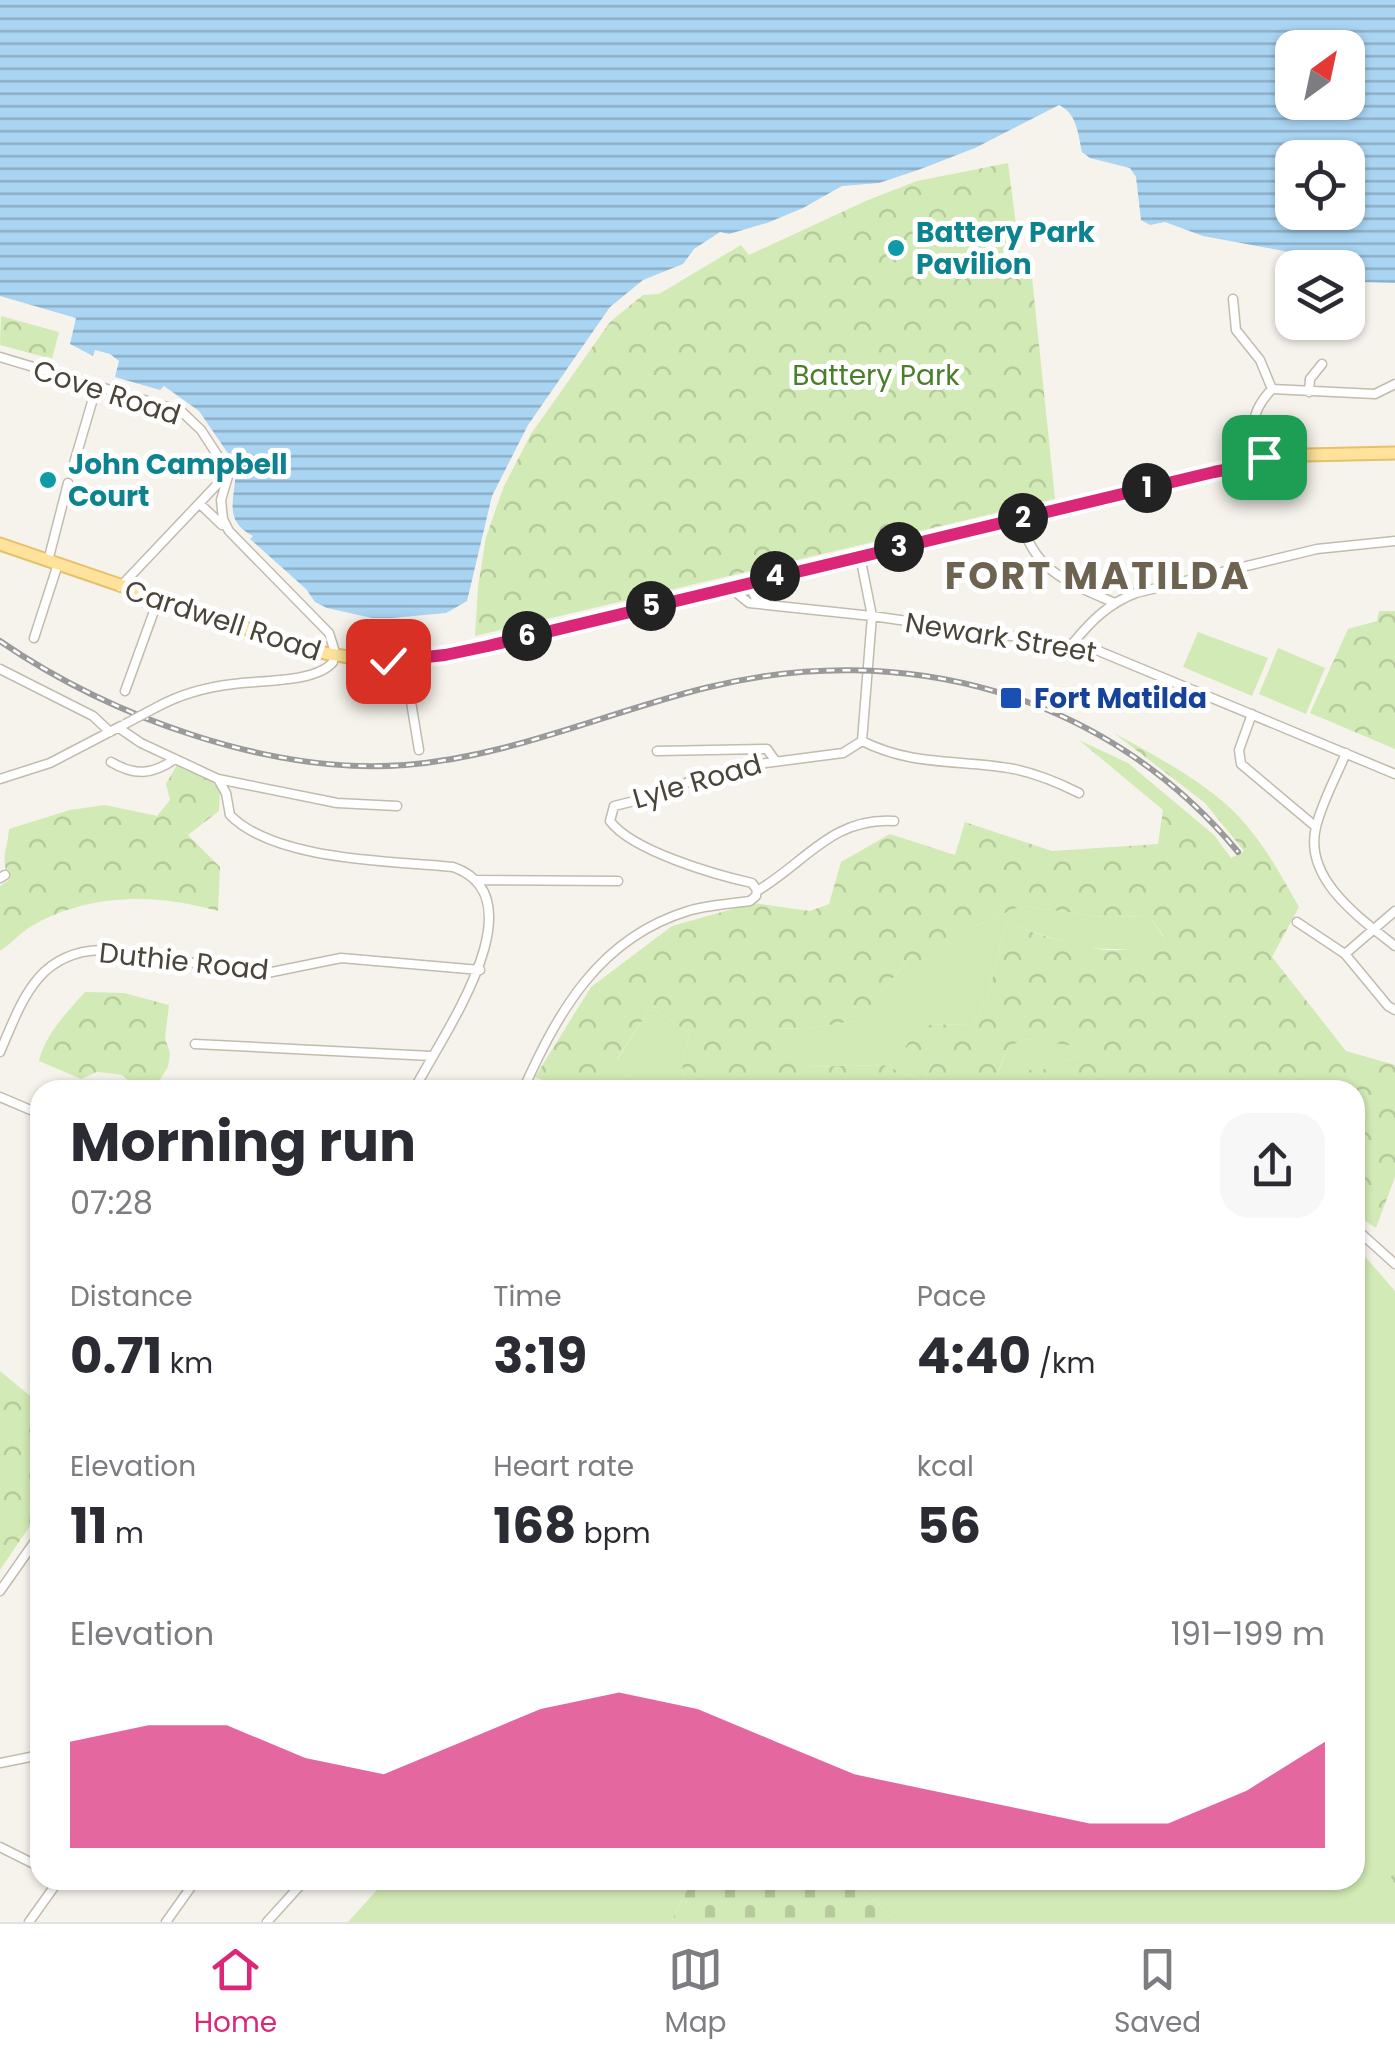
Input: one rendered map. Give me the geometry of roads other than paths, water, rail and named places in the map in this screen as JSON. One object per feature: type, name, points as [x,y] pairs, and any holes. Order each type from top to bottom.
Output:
[{"type":"main road","name":"Cardwell Road","points":[[0,544],[334,656],[367,661],[404,660],[488,646],[1265,462],[1334,452],[1395,453]]},
{"type":"street","points":[[1234,299],[1236,330],[1260,360],[1272,388]]},
{"type":"street","name":"Cove Road","points":[[0,357],[181,410],[201,430],[229,473]]},
{"type":"street","points":[[1309,392],[1310,379],[1322,364]]},
{"type":"street","points":[[1272,388],[1375,394],[1395,384]]},
{"type":"street","points":[[72,470],[97,385]]},
{"type":"street","points":[[1265,462],[1253,417],[1272,388]]},
{"type":"street","points":[[120,586],[229,473]]},
{"type":"street","points":[[229,473],[220,500],[229,531]]},
{"type":"street","points":[[34,638],[68,483]]},
{"type":"street","points":[[0,779],[50,762],[157,707],[230,684],[281,680],[322,671],[331,665],[333,642],[325,628],[200,504]]},
{"type":"street","points":[[1021,518],[1028,544],[1042,564],[1063,580],[1115,603]]},
{"type":"street","points":[[1072,642],[1115,603],[1146,591],[1306,551],[1395,541]]},
{"type":"street","points":[[860,556],[872,616],[862,741],[911,760],[1013,769],[1054,780],[1080,794]]},
{"type":"street","points":[[748,582],[754,596],[765,602]]},
{"type":"street","name":"Newark Street","points":[[729,586],[749,603],[1072,642],[1395,774]]},
{"type":"street","points":[[125,691],[158,600]]},
{"type":"street","points":[[404,660],[420,750]]},
{"type":"street","points":[[0,669],[118,728],[141,744],[218,779],[337,803],[396,806]]},
{"type":"street","points":[[1252,714],[1239,750],[1241,764],[1316,827]]},
{"type":"street","name":"Lyle Road","points":[[757,891],[752,883],[714,874],[624,834],[613,826],[609,815],[618,804],[663,794],[698,778],[774,759],[843,753],[862,741]]},
{"type":"street","points":[[658,751],[767,749],[774,759]]},
{"type":"street","points":[[1346,753],[1316,827],[1315,850],[1337,896],[1395,946]]},
{"type":"street","points":[[111,762],[138,773],[152,772],[175,759]]},
{"type":"street","points":[[218,779],[226,793],[230,816],[267,838],[333,854],[453,867],[477,880],[486,892],[489,906],[480,970],[419,1080]]},
{"type":"street","points":[[528,1080],[561,1012],[609,956],[636,936],[681,913],[750,901],[757,891],[784,875],[814,848],[855,824],[894,821]]},
{"type":"street","points":[[477,880],[618,881]]},
{"type":"street","points":[[1345,954],[1395,911]]},
{"type":"street","points":[[1297,922],[1345,954],[1395,1010]]},
{"type":"street","name":"Duthie Road","points":[[0,1052],[32,986],[50,966],[78,952],[101,950],[267,974],[340,958],[480,970]]},
{"type":"street","points":[[195,1044],[431,1056]]},
{"type":"street","points":[[0,1097],[30,1110]]},
{"type":"street","points":[[1365,1237],[1395,1264]]},
{"type":"street","points":[[0,1590],[30,1548]]},
{"type":"street","points":[[0,1763],[30,1757]]},
{"type":"street","points":[[0,1847],[30,1861]]},
{"type":"street","points":[[28,1922],[51,1890]]},
{"type":"street","points":[[166,1922],[189,1890]]},
{"type":"street","points":[[267,1922],[297,1890]]},
{"type":"water","points":[[0,0],[1395,0],[1395,283],[1365,282],[1365,250],[1279,250],[1203,236],[1165,222],[1150,225],[1141,220],[1136,177],[1130,168],[1090,158],[1082,152],[1073,119],[1059,105],[975,148],[918,170],[879,183],[842,186],[767,223],[729,234],[720,232],[694,249],[683,264],[643,280],[610,307],[528,425],[492,496],[467,601],[446,613],[372,618],[315,602],[236,521],[234,462],[199,411],[164,386],[160,390],[115,377],[119,361],[110,354],[95,350],[93,356],[70,344],[76,318],[0,296]]},
{"type":"railway","points":[[0,641],[91,694],[194,735],[300,761],[353,766],[405,765],[482,753],[705,688],[779,674],[853,670],[926,676],[996,692],[1064,717],[1127,752],[1186,797],[1238,852]]},
{"type":"place","name":"Battery Park Pavilion","points":[[896,248]]},
{"type":"place","name":"John Campbell Court","points":[[48,480]]},
{"type":"place","name":"Fort Matilda","points":[[1011,698]]},
{"type":"district","name":"FORT MATILDA","points":[[1098,576]]},
{"type":"park label","name":"Battery Park","points":[[876,375]]}]
